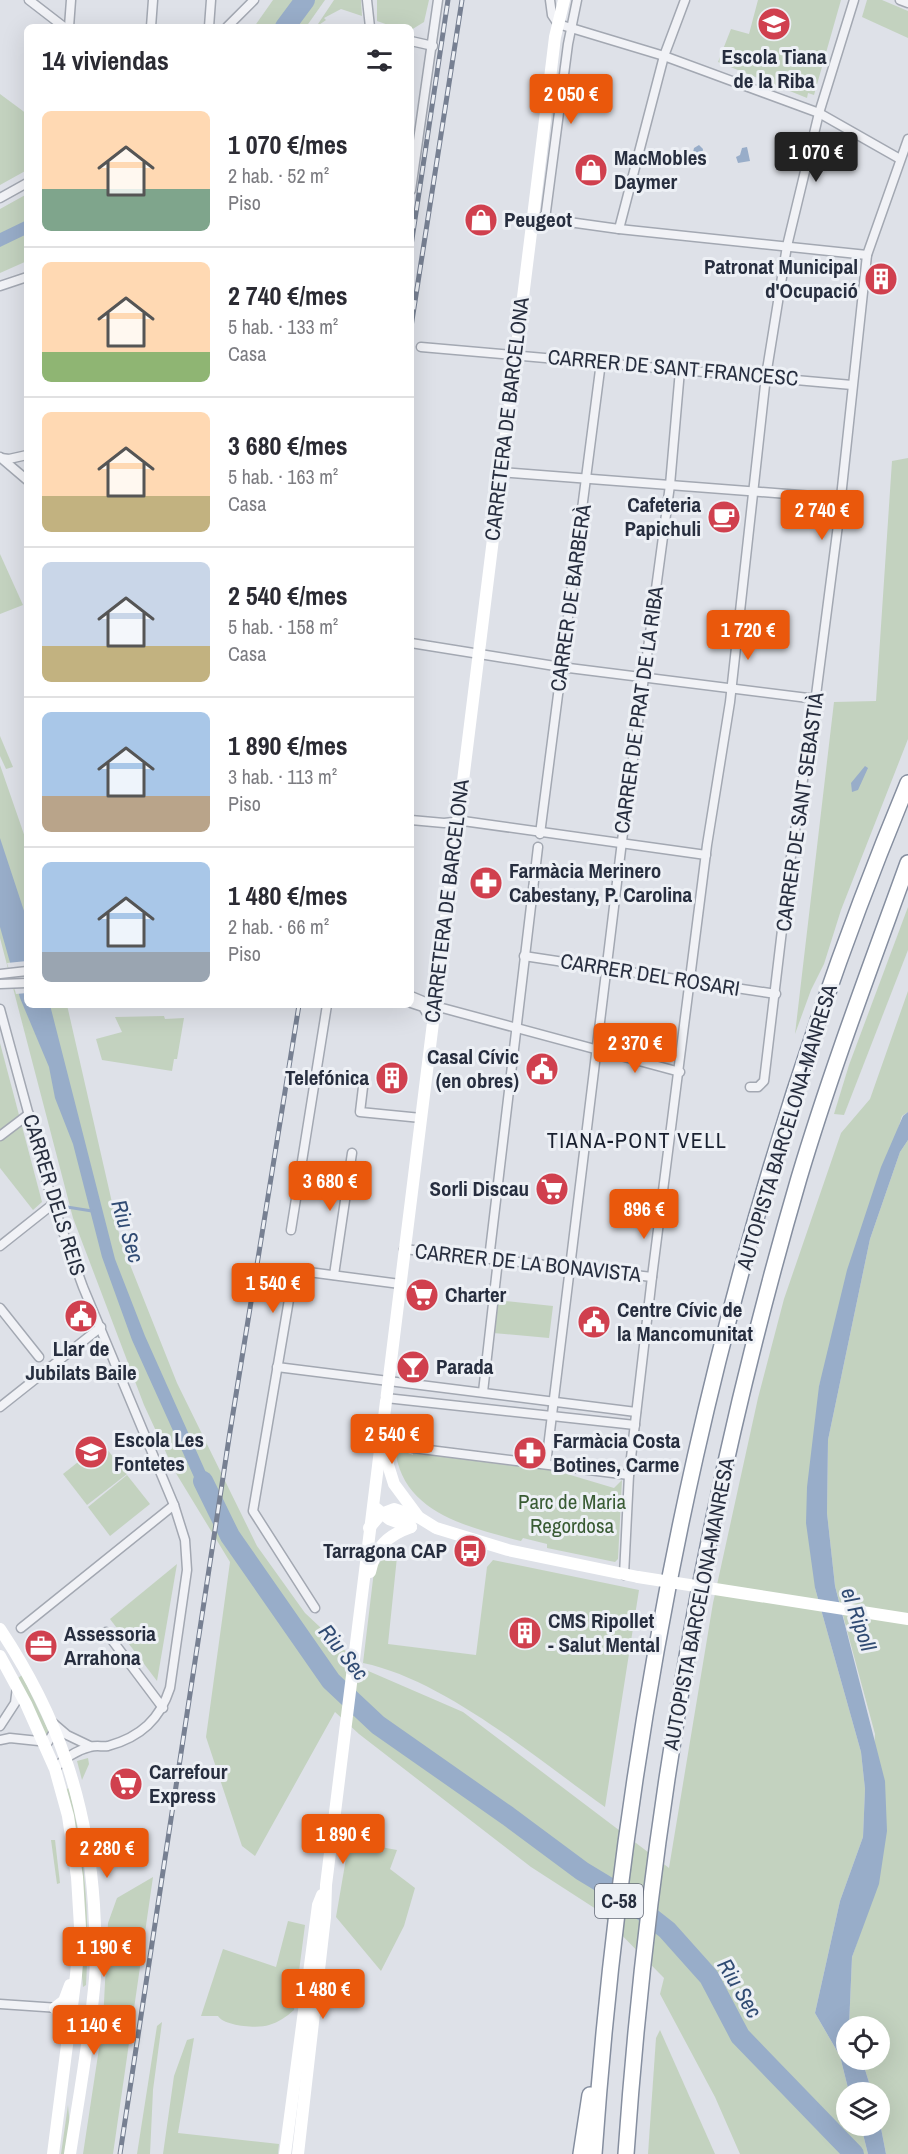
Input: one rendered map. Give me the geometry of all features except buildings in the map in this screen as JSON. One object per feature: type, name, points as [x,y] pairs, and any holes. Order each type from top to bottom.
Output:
[{"type":"highway","name":"AUTOPISTA BARCELONA-MANRESA","points":[[594,2154],[610,1979],[629,1823],[649,1695],[682,1520],[707,1404],[776,1152],[840,958],[908,783]]},
{"type":"highway","name":"AUTOPISTA BARCELONA-MANRESA","points":[[626,2154],[638,2004],[656,1850],[701,1578],[750,1357],[825,1094],[908,863]]},
{"type":"highway","points":[[581,2154],[589,2099],[605,2027]]},
{"type":"main road","name":"CARRETERA DE BARCELONA","points":[[298,2154],[342,1750],[433,1023],[430,1003],[437,990],[515,354],[539,218],[558,24],[564,0]]},
{"type":"main road","points":[[381,1434],[386,1465],[415,1522]]},
{"type":"main road","points":[[372,1502],[381,1514],[398,1524],[415,1522],[545,1559],[624,1575],[908,1619]]},
{"type":"main road","points":[[369,1529],[381,1514]]},
{"type":"main road","points":[[361,1600],[366,1590],[376,1551],[392,1535],[415,1522]]},
{"type":"main road","points":[[0,1629],[25,1669],[53,1725],[66,1758],[83,1813],[92,1875],[96,1976],[70,2154]]},
{"type":"main road","points":[[0,1656],[44,1742],[55,1770],[68,1816],[77,1877],[80,1927],[70,2031],[53,2154]]},
{"type":"main road","name":"CARRETERA DE BARCELONA","points":[[285,2154],[318,1905],[326,1886]]},
{"type":"main road","points":[[71,2012],[85,2002],[95,1920]]},
{"type":"main road","points":[[70,2031],[53,2010],[64,2001],[69,1988],[71,1938],[80,1927]]},
{"type":"main road","points":[[307,2079],[303,2064],[305,2048],[300,2037],[307,2024],[317,1986]]},
{"type":"main road","points":[[71,2012],[82,2026],[71,2105],[75,2125]]},
{"type":"street","points":[[29,0],[60,24]]},
{"type":"street","points":[[69,24],[70,0]]},
{"type":"street","points":[[151,24],[153,0]]},
{"type":"street","points":[[209,24],[211,0]]},
{"type":"street","points":[[230,24],[254,0]]},
{"type":"street","points":[[367,0],[370,24]]},
{"type":"street","points":[[414,168],[438,0]]},
{"type":"street","name":"CARRETERA DE BARCELONA","points":[[550,0],[552,15],[558,24]]},
{"type":"street","name":"CARRETERA DE BARCELONA","points":[[539,218],[577,0]]},
{"type":"street","points":[[619,229],[664,56],[686,0]]},
{"type":"street","points":[[624,1575],[629,1475],[636,1412],[706,855],[731,689],[755,492],[766,376],[787,246],[819,113],[854,0]]},
{"type":"street","points":[[900,0],[908,3]]},
{"type":"street","points":[[558,24],[572,26],[664,56],[819,113],[900,159]]},
{"type":"street","points":[[414,42],[432,48]]},
{"type":"street","name":"CARRER DE SANT SEBASTIÀ","points":[[750,1087],[758,1087],[764,1081],[790,863],[816,699],[867,255],[908,139]]},
{"type":"street","points":[[0,198],[24,185]]},
{"type":"street","points":[[539,218],[619,229],[867,255]]},
{"type":"street","points":[[0,286],[24,278]]},
{"type":"street","name":"CARRER DE SANT FRANCESC","points":[[421,347],[852,385]]},
{"type":"street","name":"CARRER DE BARBERÀ","points":[[540,834],[601,362]]},
{"type":"street","name":"CARRER DE PRAT DE LA RIBA","points":[[546,1464],[621,843],[669,485],[680,370]]},
{"type":"street","points":[[0,457],[9,459],[24,456]]},
{"type":"street","points":[[0,457],[24,477]]},
{"type":"street","points":[[500,472],[839,498]]},
{"type":"street","points":[[414,643],[561,667],[816,699]]},
{"type":"street","points":[[414,820],[444,823],[457,821],[706,855]]},
{"type":"street","points":[[483,1392],[493,1259],[524,956],[538,847]]},
{"type":"street","name":"CARRER DEL ROSARI","points":[[524,956],[776,994]]},
{"type":"street","points":[[2,974],[24,971]]},
{"type":"street","points":[[4,984],[24,983]]},
{"type":"street","points":[[414,1000],[680,1072]]},
{"type":"street","points":[[414,1002],[423,1007],[433,1023]]},
{"type":"street","points":[[291,1230],[327,1008]]},
{"type":"street","name":"CARRER DELS REIS","points":[[0,1009],[53,1204],[83,1287],[174,1505],[185,1540],[187,1570],[170,1688],[163,1708],[146,1730],[107,1746],[90,1746],[66,1758],[55,1770]]},
{"type":"street","points":[[363,1087],[360,1112],[421,1118]]},
{"type":"street","points":[[0,1136],[29,1114]]},
{"type":"street","points":[[334,1275],[352,1153]]},
{"type":"street","points":[[0,1246],[53,1204]]},
{"type":"street","name":"CARRER DE LA BONAVISTA","points":[[404,1249],[652,1277]]},
{"type":"street","points":[[315,1608],[253,1510],[293,1276],[296,1272],[400,1284]]},
{"type":"street","points":[[0,1308],[39,1357]]},
{"type":"street","points":[[0,1407],[101,1326]]},
{"type":"street","points":[[278,1367],[636,1412]]},
{"type":"street","points":[[386,1398],[635,1425]]},
{"type":"street","points":[[413,1448],[629,1475]]},
{"type":"street","points":[[21,1628],[174,1505]]},
{"type":"street","points":[[106,1632],[163,1708]]},
{"type":"street","points":[[0,1726],[15,1703],[17,1687]]},
{"type":"street","points":[[0,1740],[21,1738],[44,1742],[50,1740],[53,1725],[90,1746]]},
{"type":"street","points":[[0,2004],[71,2012]]},
{"type":"green space","points":[[273,0],[325,0],[308,24],[256,24]]},
{"type":"green space","points":[[334,0],[361,0],[362,16],[341,9],[318,24]]},
{"type":"green space","points":[[377,0],[429,0],[424,22],[414,28],[414,24],[386,24],[377,21]]},
{"type":"green space","points":[[758,0],[841,0],[814,95],[808,93],[807,98],[718,62],[731,29],[749,34]]},
{"type":"green space","points":[[867,0],[882,0],[908,11],[908,38],[862,17]]},
{"type":"green space","points":[[0,94],[24,112],[24,172],[0,185]]},
{"type":"green space","points":[[24,196],[24,262],[0,273],[0,209]]},
{"type":"green space","points":[[908,458],[908,739],[841,910],[824,964],[811,990],[795,1034],[834,702],[876,701],[892,461]]},
{"type":"green space","points":[[0,554],[23,605],[0,614]]},
{"type":"green space","points":[[0,736],[13,767],[6,769],[0,756]]},
{"type":"green space","points":[[0,765],[24,834],[24,1008],[68,1008],[121,1242],[177,1383],[257,1546],[305,1613],[366,1670],[463,1712],[669,1868],[713,1603],[758,1398],[784,1299],[841,1133],[870,1099],[908,991],[908,1112],[902,1116],[819,1386],[815,1588],[861,1752],[865,1789],[863,1837],[840,1901],[815,2013],[836,2049],[836,2070],[844,2070],[846,2082],[836,2082],[836,2136],[864,2136],[868,2154],[740,2154],[715,2097],[660,1994],[664,1978],[596,1909],[531,1867],[359,1734],[335,1712],[255,1856],[242,1846],[206,1737],[230,1562],[174,1470],[144,1405],[73,1218],[0,938]]},
{"type":"green space","points":[[908,907],[908,950],[844,1115],[834,1114],[849,1065]]},
{"type":"green space","points":[[164,1016],[165,1019],[184,1018],[177,1059],[174,1059],[172,1071],[102,1060],[96,1039],[122,1032],[115,1017]]},
{"type":"green space","points":[[0,1043],[42,1202],[33,1210],[0,1168]]},
{"type":"green space","points":[[908,1140],[908,2154],[886,2154],[882,2136],[890,2136],[890,2082],[869,2082],[865,2070],[890,2070],[890,2016],[849,2016],[852,1957],[862,1928],[875,1734],[835,1586],[827,1513],[828,1440],[870,1239],[900,1152]]},
{"type":"green space","points":[[497,1300],[553,1306],[549,1338],[493,1333]]},
{"type":"green space","points":[[102,1443],[127,1474],[87,1505],[63,1474]]},
{"type":"green space","name":"Parc de Maria Regordosa","points":[[403,1451],[413,1455],[413,1453],[557,1471],[614,1488],[622,1480],[618,1559],[615,1562],[547,1548],[547,1544],[502,1536],[462,1524],[443,1515],[413,1492],[402,1475],[396,1455]]},
{"type":"green space","points":[[127,1475],[150,1504],[110,1536],[88,1507]]},
{"type":"green space","points":[[393,1550],[401,1551],[397,1557],[388,1644],[476,1655],[487,1567],[493,1560],[639,1590],[605,1807],[458,1703],[394,1672],[363,1663],[374,1571],[386,1553]]},
{"type":"green space","points":[[177,1564],[157,1681],[110,1619]]},
{"type":"green space","points":[[22,1675],[49,1735],[45,1734],[18,1678]]},
{"type":"green space","points":[[88,1758],[89,1764],[82,1780],[77,1761]]},
{"type":"green space","points":[[69,1788],[79,1837],[87,1910],[86,1985],[83,1987],[64,1790]]},
{"type":"green space","points":[[51,1840],[55,1840],[60,1883],[57,1884]]},
{"type":"green space","points":[[349,1841],[397,1850],[390,1869],[415,1888],[404,1926],[381,1971],[336,1917]]},
{"type":"green space","points":[[153,1877],[113,2154],[83,2154],[103,2022],[108,1923],[117,1898]]},
{"type":"green space","points":[[288,1921],[305,1925],[294,2010],[276,2022],[257,2027],[234,2024],[218,2016],[201,2016],[223,1949],[276,1967]]},
{"type":"green space","points":[[162,2022],[153,2090],[150,2154],[137,2154],[157,2026]]},
{"type":"green space","points":[[660,2030],[715,2154],[648,2154],[656,2038]]},
{"type":"green space","points":[[194,2038],[178,2133],[279,2144],[278,2154],[163,2154],[174,2076],[187,2040]]},
{"type":"green space","points":[[68,2105],[70,2127],[66,2154],[61,2154]]},
{"type":"water","points":[[699,145],[703,149],[702,155],[705,162],[702,165],[692,157],[694,148]]},
{"type":"water","points":[[747,147],[750,161],[738,163],[736,157],[740,155],[742,148]]},
{"type":"water","points":[[24,221],[24,235],[0,247],[0,233]]},
{"type":"water","points":[[865,766],[868,768],[858,790],[852,792],[851,783]]},
{"type":"water","points":[[0,838],[24,911],[24,1008],[0,927]]},
{"type":"water","points":[[24,1008],[51,1008],[115,1259],[145,1336],[216,1495],[212,1517],[132,1340],[102,1257],[73,1144],[55,1098],[49,1067]]},
{"type":"water","points":[[908,1112],[908,1140],[900,1152],[870,1239],[828,1440],[827,1513],[835,1586],[885,1781],[887,1831],[879,1884],[852,1957],[849,2016],[836,2016],[836,2049],[815,2013],[840,1901],[863,1837],[865,1789],[861,1752],[815,1588],[806,1523],[807,1487],[819,1386],[847,1270],[881,1167],[903,1116]]},
{"type":"water","points":[[844,2070],[865,2070],[869,2082],[846,2082]]},
{"type":"water","points":[[864,2136],[882,2136],[886,2154],[868,2154]]},
{"type":"pier","points":[[24,961],[24,993],[16,994],[7,963]]},
{"type":"waterway","name":"Riu Sec","points":[[287,24],[305,0]]},
{"type":"waterway","points":[[67,1207],[92,1211]]},
{"type":"waterway","name":"Riu Sec","points":[[203,1481],[230,1536],[331,1681],[378,1725],[582,1871],[625,1897],[667,1930],[709,1977],[740,2036],[854,2154]]},
{"type":"railway","points":[[414,226],[448,0]]},
{"type":"railway","points":[[414,308],[462,0]]},
{"type":"railway","points":[[120,2154],[229,1438],[299,1008]]},
{"type":"place","name":"Escola Tiana de la Riba","points":[[774,24]]},
{"type":"place","name":"MacMobles Daymer","points":[[591,170]]},
{"type":"place","name":"Peugeot","points":[[481,220]]},
{"type":"place","name":"Patronat Municipal d'Ocupació","points":[[881,279]]},
{"type":"place","name":"Cafeteria Papichuli","points":[[724,517]]},
{"type":"place","name":"Farmàcia Merinero Cabestany, P. Carolina","points":[[486,883]]},
{"type":"place","name":"Casal Cívic (en obres)","points":[[542,1069]]},
{"type":"place","name":"Telefónica","points":[[392,1078]]},
{"type":"place","name":"Sorli Discau","points":[[552,1189]]},
{"type":"place","name":"Charter","points":[[422,1295]]},
{"type":"place","name":"Llar de Jubilats Baile","points":[[81,1316]]},
{"type":"place","name":"Centre Cívic de la Mancomunitat","points":[[594,1322]]},
{"type":"place","name":"Parada","points":[[413,1367]]},
{"type":"place","name":"Escola Les Fontetes","points":[[91,1452]]},
{"type":"place","name":"Farmàcia Costa Botines, Carme","points":[[530,1453]]},
{"type":"place","name":"Tarragona CAP","points":[[470,1551]]},
{"type":"place","name":"CMS Ripollet - Salut Mental","points":[[525,1633]]},
{"type":"place","name":"Assessoria Arrahona","points":[[41,1646]]},
{"type":"place","name":"Carrefour Express","points":[[126,1784]]},
{"type":"district","name":"TIANA-PONT VELL","points":[[637,1140]]},
{"type":"water label","name":"el Ripoll","points":[[859,1619]]}]
